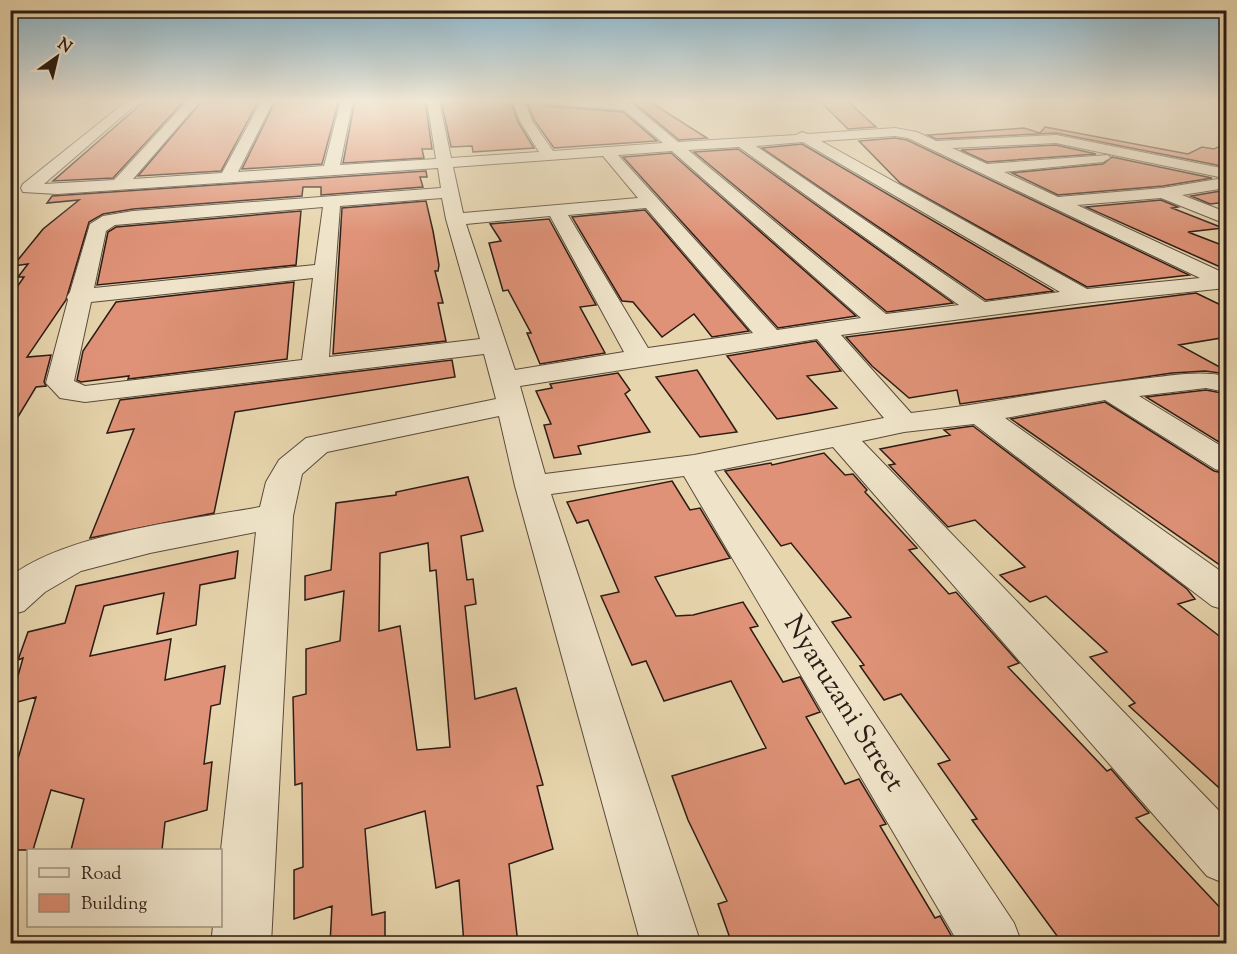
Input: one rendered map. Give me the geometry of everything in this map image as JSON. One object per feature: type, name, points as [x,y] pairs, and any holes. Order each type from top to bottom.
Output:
[{"type":"street","points":[[81,145],[29,188],[40,190],[331,170],[452,189],[556,210],[651,202]]},
{"type":"street","points":[[119,185],[155,145]]},
{"type":"street","points":[[228,176],[245,145]]},
{"type":"street","points":[[331,170],[337,145]]},
{"type":"street","points":[[443,145],[452,189],[532,486],[671,944]]},
{"type":"street","points":[[542,145],[548,154]]},
{"type":"street","points":[[674,145],[881,322]]},
{"type":"street","points":[[494,345],[85,394],[70,392],[60,383],[78,297],[97,228],[110,220],[332,202],[452,189],[548,154],[682,145]]},
{"type":"street","points":[[745,145],[983,311]]},
{"type":"street","points":[[817,145],[1083,296]]},
{"type":"street","points":[[934,145],[942,145]]},
{"type":"street","points":[[934,145],[1226,282]]},
{"type":"street","points":[[1079,145],[1227,174]]},
{"type":"street","points":[[606,151],[771,338]]},
{"type":"street","points":[[986,169],[1134,155]]},
{"type":"street","points":[[600,172],[623,170]]},
{"type":"street","points":[[1056,202],[1162,193],[1227,183]]},
{"type":"street","points":[[1162,193],[1227,218]]},
{"type":"street","points":[[315,366],[332,202]]},
{"type":"street","points":[[556,210],[640,357]]},
{"type":"street","points":[[78,297],[325,270]]},
{"type":"street","points":[[241,944],[275,516],[285,470],[298,457],[317,445],[640,357],[1083,296],[1226,282]]},
{"type":"street","points":[[824,332],[904,423]]},
{"type":"street","points":[[532,486],[694,465],[904,423],[980,414],[1110,392],[1206,380],[1227,384]]},
{"type":"street","points":[[1110,392],[1227,462]]},
{"type":"street","points":[[980,414],[1227,595]]},
{"type":"street","points":[[839,435],[1227,857]]},
{"type":"street","name":"Nyaruzani Street","points":[[694,465],[993,944]]},
{"type":"street","points":[[10,600],[31,582],[69,560],[150,540],[275,516]]},
{"type":"building","points":[[95,145],[144,145],[113,178],[53,181]]},
{"type":"building","points":[[165,145],[235,145],[221,171],[138,176]]},
{"type":"building","points":[[254,145],[327,145],[322,164],[242,169]]},
{"type":"building","points":[[347,145],[431,145],[432,149],[422,149],[424,158],[343,163]]},
{"type":"building","points":[[450,145],[532,145],[534,148],[473,152],[472,146],[451,147]]},
{"type":"building","points":[[552,145],[605,145],[554,148]]},
{"type":"building","points":[[803,145],[1053,291],[986,300],[762,148]]},
{"type":"building","points":[[862,145],[916,145],[1189,275],[1087,287],[900,183]]},
{"type":"building","points":[[1056,145],[1096,154],[987,162],[961,150]]},
{"type":"building","points":[[1114,145],[1138,145],[1188,154],[1202,147],[1214,149],[1227,145],[1227,167]]},
{"type":"building","points":[[738,149],[953,303],[887,312],[694,152]]},
{"type":"building","points":[[671,153],[856,316],[778,328],[623,157]]},
{"type":"building","points":[[1112,157],[1212,178],[1163,186],[1058,195],[1012,173],[1103,164]]},
{"type":"building","points":[[426,171],[427,177],[420,177],[423,187],[321,195],[321,187],[303,187],[302,196],[133,209],[103,214],[89,222],[66,300],[27,357],[51,355],[44,382],[46,386],[36,387],[10,430],[10,297],[24,277],[18,277],[28,264],[13,266],[43,229],[79,200],[47,203],[52,196]]},
{"type":"building","points":[[1227,190],[1227,202],[1210,204],[1191,196]]},
{"type":"building","points":[[1161,200],[1178,207],[1172,208],[1223,228],[1188,232],[1227,247],[1227,270],[1086,207]]},
{"type":"building","points":[[426,201],[439,265],[438,271],[435,271],[443,303],[438,303],[446,341],[333,354],[342,208]]},
{"type":"building","points":[[645,210],[749,331],[712,337],[694,314],[662,337],[633,302],[622,301],[572,217]]},
{"type":"building","points":[[301,211],[296,265],[97,285],[108,232],[116,227]]},
{"type":"building","points":[[549,219],[596,305],[580,307],[605,353],[540,364],[527,333],[531,333],[508,290],[503,291],[489,243],[501,241],[490,224]]},
{"type":"building","points":[[294,282],[287,359],[128,379],[129,376],[81,382],[77,380],[83,351],[116,302]]},
{"type":"building","points":[[1196,293],[1227,308],[1227,337],[1179,345],[1227,371],[1227,374],[1205,371],[1172,373],[960,404],[957,390],[909,398],[872,366],[846,337]]},
{"type":"building","points":[[816,341],[841,371],[807,376],[837,408],[777,419],[727,356]]},
{"type":"building","points":[[452,360],[455,377],[235,412],[214,513],[90,538],[134,429],[107,433],[120,400]]},
{"type":"building","points":[[697,370],[737,432],[700,437],[656,377]]},
{"type":"building","points":[[618,373],[630,390],[625,394],[650,432],[578,446],[581,454],[554,458],[544,425],[551,424],[536,391],[552,388],[550,384]]},
{"type":"building","points":[[1206,390],[1227,394],[1227,447],[1146,397]]},
{"type":"building","points":[[1105,402],[1214,471],[1227,474],[1227,570],[1011,419]]},
{"type":"building","points":[[973,426],[1187,589],[1195,599],[1178,604],[1227,642],[1227,795],[1129,706],[1135,703],[1090,657],[1107,652],[1046,596],[1030,602],[1000,575],[1025,567],[975,520],[948,527],[889,465],[895,464],[880,449],[950,435],[944,430]]},
{"type":"building","points":[[824,453],[845,475],[853,474],[867,490],[865,492],[917,548],[909,550],[949,594],[956,592],[1019,663],[1008,667],[1107,771],[1111,769],[1149,813],[1136,818],[1227,915],[1227,944],[1063,944],[972,820],[977,819],[938,764],[950,760],[901,694],[884,700],[860,666],[864,665],[832,622],[851,617],[791,543],[781,546],[725,471],[771,463],[772,465]]},
{"type":"building","points":[[468,477],[483,531],[461,536],[467,580],[473,579],[476,604],[465,606],[475,699],[516,688],[543,785],[537,786],[553,849],[509,864],[518,944],[464,944],[459,880],[436,888],[425,811],[365,829],[372,915],[385,912],[385,944],[330,944],[332,906],[294,919],[294,870],[303,867],[302,783],[295,785],[293,697],[306,694],[306,649],[340,641],[344,591],[305,600],[305,576],[331,570],[336,503],[396,495],[396,492]],"holes":[[[428,543],[430,571],[436,570],[450,747],[417,750],[400,626],[379,631],[380,553]]]},
{"type":"building","points":[[672,481],[690,510],[700,508],[730,558],[655,577],[676,616],[693,615],[743,602],[758,626],[750,628],[783,682],[800,677],[820,712],[806,717],[845,784],[859,779],[886,824],[880,826],[935,918],[940,916],[956,944],[732,944],[718,904],[727,901],[688,820],[672,776],[766,748],[731,681],[664,701],[646,661],[632,665],[601,596],[619,592],[588,520],[577,523],[567,502]]},
{"type":"building","points":[[238,551],[235,578],[200,585],[196,625],[157,634],[164,593],[104,606],[90,656],[171,639],[165,680],[225,666],[220,704],[211,706],[204,764],[212,762],[207,810],[165,822],[162,849],[71,849],[84,799],[51,790],[33,849],[10,850],[10,764],[17,762],[36,697],[10,704],[23,658],[18,660],[28,632],[65,623],[76,586]]}]
